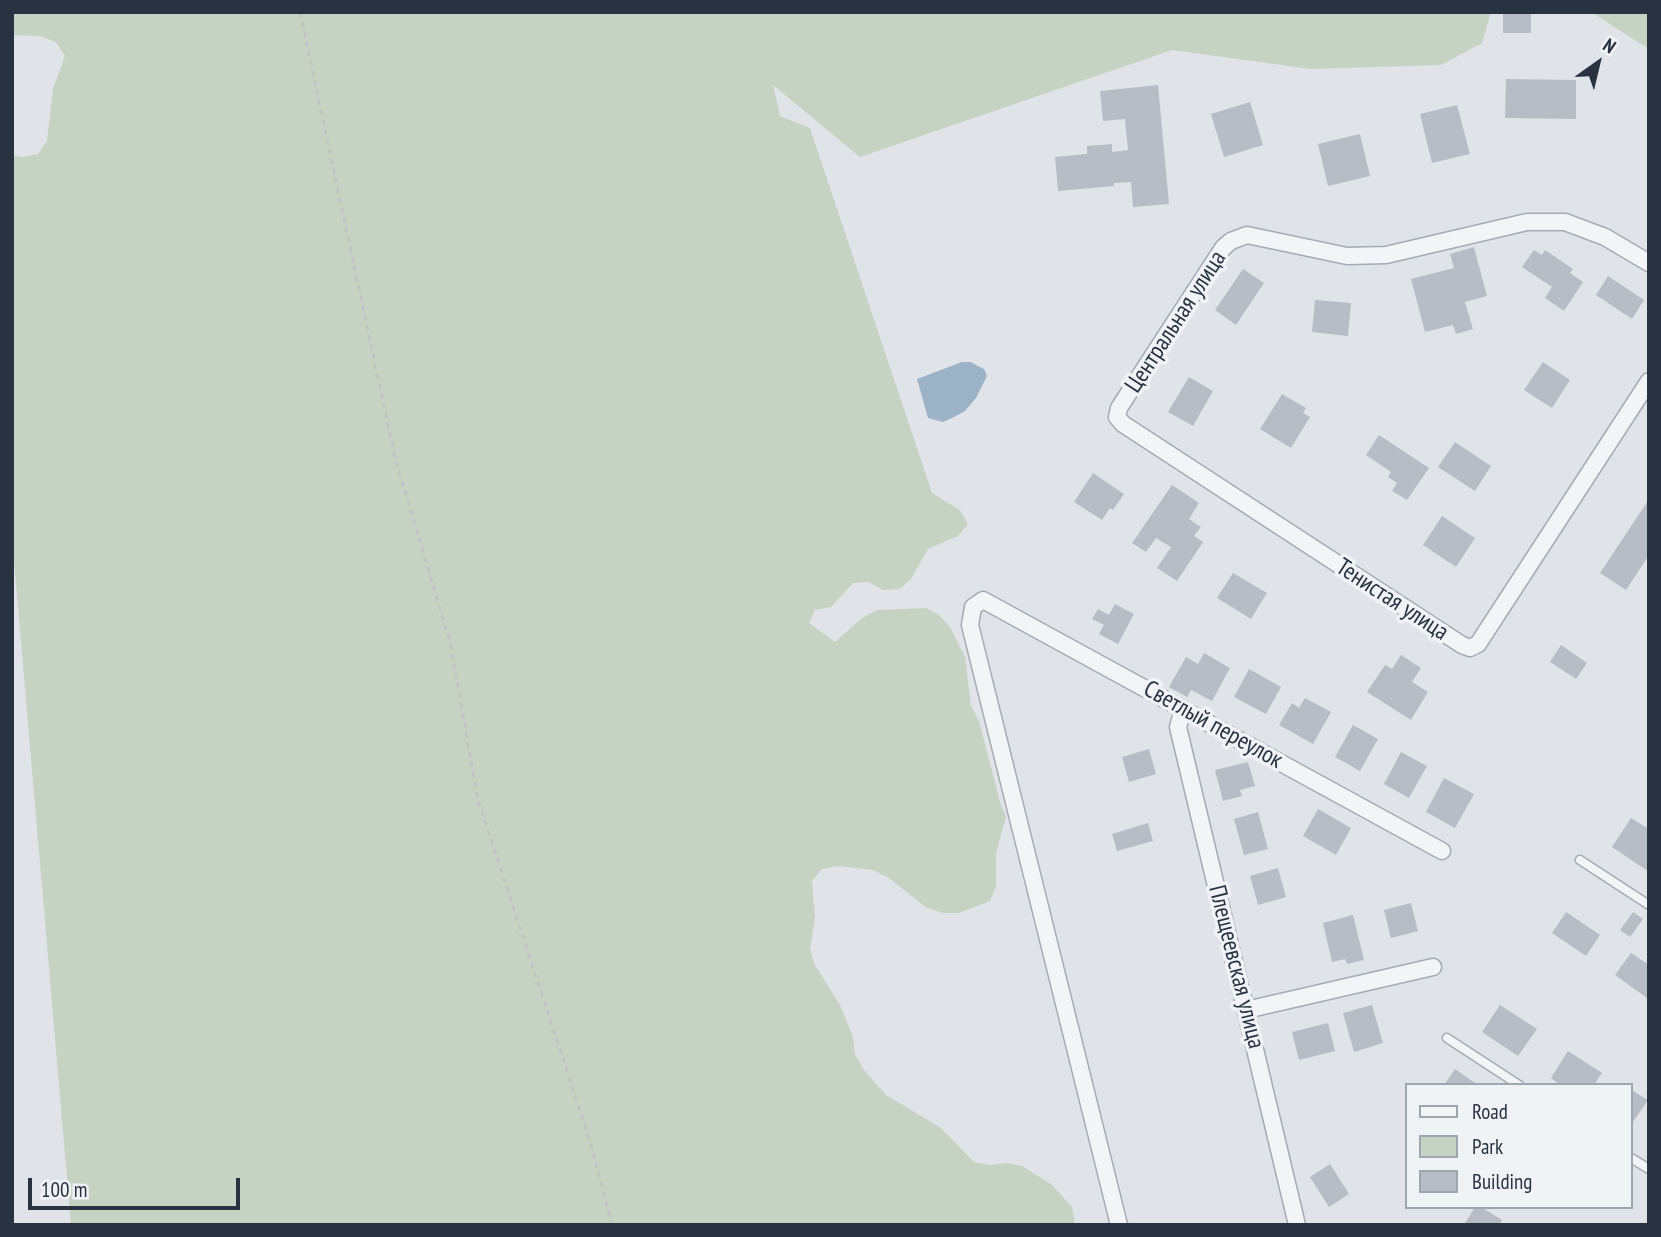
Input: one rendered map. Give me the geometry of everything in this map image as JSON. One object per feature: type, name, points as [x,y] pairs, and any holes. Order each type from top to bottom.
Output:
[{"type":"street","name":"Центральная улица","points":[[1117,418],[1119,408],[1223,248],[1231,241],[1247,235],[1347,256],[1386,255],[1527,222],[1565,222],[1605,237],[1649,263]]},
{"type":"street","name":"Тенистая улица","points":[[1117,418],[1392,600],[1470,648],[1478,644],[1649,381]]},
{"type":"street","name":"Светлый переулок","points":[[1119,1225],[970,625],[973,607],[983,600],[1442,851]]},
{"type":"street","name":"Плещеевская улица","points":[[1183,709],[1178,727],[1297,1225]]},
{"type":"street","points":[[1246,1010],[1433,967]]},
{"type":"lane","points":[[1580,860],[1649,905]]},
{"type":"lane","points":[[1447,1038],[1516,1083]]},
{"type":"lane","points":[[1633,1159],[1649,1169]]},
{"type":"path","points":[[300,12],[395,458],[450,642],[478,800],[591,1144],[612,1225]]},
{"type":"green space","points":[[12,12],[1491,12],[1482,43],[1441,65],[1311,69],[1172,50],[860,157],[773,85],[780,116],[810,128],[932,493],[960,510],[968,524],[958,536],[928,549],[911,579],[900,589],[883,590],[869,582],[853,583],[831,607],[815,610],[809,623],[835,642],[862,618],[877,610],[926,608],[939,615],[950,627],[965,657],[971,706],[979,721],[1006,817],[996,853],[996,886],[990,901],[959,913],[943,913],[927,908],[889,878],[873,870],[838,866],[822,869],[812,881],[815,917],[810,950],[815,965],[841,1007],[853,1037],[855,1054],[864,1070],[886,1095],[941,1128],[974,1162],[1022,1166],[1051,1184],[1072,1207],[1075,1225],[71,1225],[12,537],[12,155],[21,157],[38,154],[47,141],[53,89],[65,56],[56,42],[40,36],[12,35]]},
{"type":"green space","points":[[1591,12],[1649,12],[1649,49]]},
{"type":"water","points":[[962,362],[970,362],[984,369],[987,376],[976,398],[965,411],[943,422],[928,418],[917,379]]},
{"type":"building","points":[[1503,12],[1531,12],[1531,33],[1503,33]]},
{"type":"building","points":[[1506,79],[1576,80],[1576,119],[1505,118]]},
{"type":"building","points":[[1158,85],[1169,204],[1133,207],[1131,182],[1058,191],[1055,157],[1087,154],[1087,146],[1112,144],[1112,152],[1128,150],[1125,119],[1103,121],[1100,91]]},
{"type":"building","points":[[1250,102],[1263,145],[1224,157],[1211,114]]},
{"type":"building","points":[[1457,105],[1470,154],[1432,163],[1420,114]]},
{"type":"building","points":[[1360,134],[1370,176],[1328,186],[1318,144]]},
{"type":"building","points":[[1474,247],[1487,296],[1465,302],[1473,329],[1456,334],[1453,325],[1425,332],[1411,279],[1454,268],[1450,254]]},
{"type":"building","points":[[1534,250],[1542,255],[1545,250],[1573,269],[1570,273],[1583,282],[1564,311],[1545,298],[1552,287],[1522,267]]},
{"type":"building","points":[[1243,269],[1264,283],[1236,325],[1215,310]]},
{"type":"building","points":[[1608,276],[1644,300],[1632,319],[1596,295]]},
{"type":"building","points":[[1315,300],[1351,303],[1348,336],[1312,332]]},
{"type":"building","points":[[1543,362],[1570,380],[1552,408],[1524,390]]},
{"type":"building","points":[[1189,377],[1213,391],[1193,426],[1168,412]]},
{"type":"building","points":[[1282,394],[1306,408],[1303,413],[1310,417],[1291,448],[1260,429]]},
{"type":"building","points":[[1379,435],[1429,468],[1407,500],[1392,491],[1397,483],[1388,477],[1391,472],[1366,455]]},
{"type":"building","points":[[1455,442],[1491,466],[1475,491],[1438,467]]},
{"type":"building","points":[[1093,473],[1124,494],[1102,520],[1074,502]]},
{"type":"building","points":[[1172,485],[1199,503],[1189,519],[1201,527],[1194,536],[1203,542],[1177,581],[1157,568],[1171,547],[1156,538],[1146,552],[1132,543]]},
{"type":"building","points":[[1649,499],[1649,555],[1626,590],[1600,573]]},
{"type":"building","points":[[1442,516],[1475,538],[1456,567],[1423,545]]},
{"type":"building","points":[[1233,573],[1267,593],[1251,619],[1217,598]]},
{"type":"building","points":[[1115,604],[1134,614],[1118,644],[1099,634],[1104,625],[1092,619],[1098,609],[1109,615]]},
{"type":"building","points":[[1561,645],[1587,663],[1576,679],[1550,662]]},
{"type":"building","points":[[1204,653],[1230,668],[1212,701],[1191,690],[1187,697],[1169,687],[1186,657],[1198,664]]},
{"type":"building","points":[[1401,655],[1421,668],[1412,682],[1428,692],[1411,720],[1367,692],[1385,665],[1392,669]]},
{"type":"building","points":[[1249,669],[1281,687],[1266,714],[1234,697]]},
{"type":"building","points":[[1305,698],[1331,712],[1313,744],[1279,725],[1292,703],[1299,708]]},
{"type":"building","points":[[1353,725],[1378,739],[1360,771],[1335,757]]},
{"type":"building","points":[[1149,749],[1156,774],[1129,782],[1122,757]]},
{"type":"building","points":[[1401,752],[1427,766],[1409,798],[1384,784]]},
{"type":"building","points":[[1248,762],[1255,786],[1240,790],[1242,796],[1223,801],[1215,770]]},
{"type":"building","points":[[1444,778],[1474,794],[1455,828],[1426,812]]},
{"type":"building","points":[[1318,809],[1351,828],[1336,855],[1303,836]]},
{"type":"building","points":[[1258,812],[1268,849],[1244,855],[1234,819]]},
{"type":"building","points":[[1631,818],[1649,829],[1649,872],[1612,847]]},
{"type":"building","points":[[1148,823],[1153,841],[1117,851],[1112,834]]},
{"type":"building","points":[[1278,868],[1286,897],[1258,905],[1250,876]]},
{"type":"building","points":[[1411,903],[1418,931],[1391,938],[1384,910]]},
{"type":"building","points":[[1566,912],[1600,935],[1586,956],[1552,933]]},
{"type":"building","points":[[1633,912],[1643,919],[1630,937],[1620,930]]},
{"type":"building","points":[[1353,915],[1364,960],[1347,964],[1345,959],[1332,962],[1323,923]]},
{"type":"building","points":[[1631,953],[1649,965],[1647,998],[1615,975]]},
{"type":"building","points":[[1372,1005],[1383,1043],[1354,1052],[1343,1013]]},
{"type":"building","points":[[1500,1005],[1537,1029],[1518,1056],[1482,1032]]},
{"type":"building","points":[[1328,1023],[1335,1051],[1299,1060],[1292,1032]]},
{"type":"building","points":[[1568,1051],[1602,1073],[1595,1083],[1557,1083],[1551,1078]]},
{"type":"building","points":[[1455,1069],[1475,1083],[1445,1083]]},
{"type":"building","points":[[1633,1091],[1648,1100],[1633,1122]]},
{"type":"building","points":[[1330,1164],[1349,1194],[1329,1207],[1310,1177]]},
{"type":"building","points":[[1474,1209],[1484,1209],[1502,1220],[1499,1225],[1464,1225]]}]
